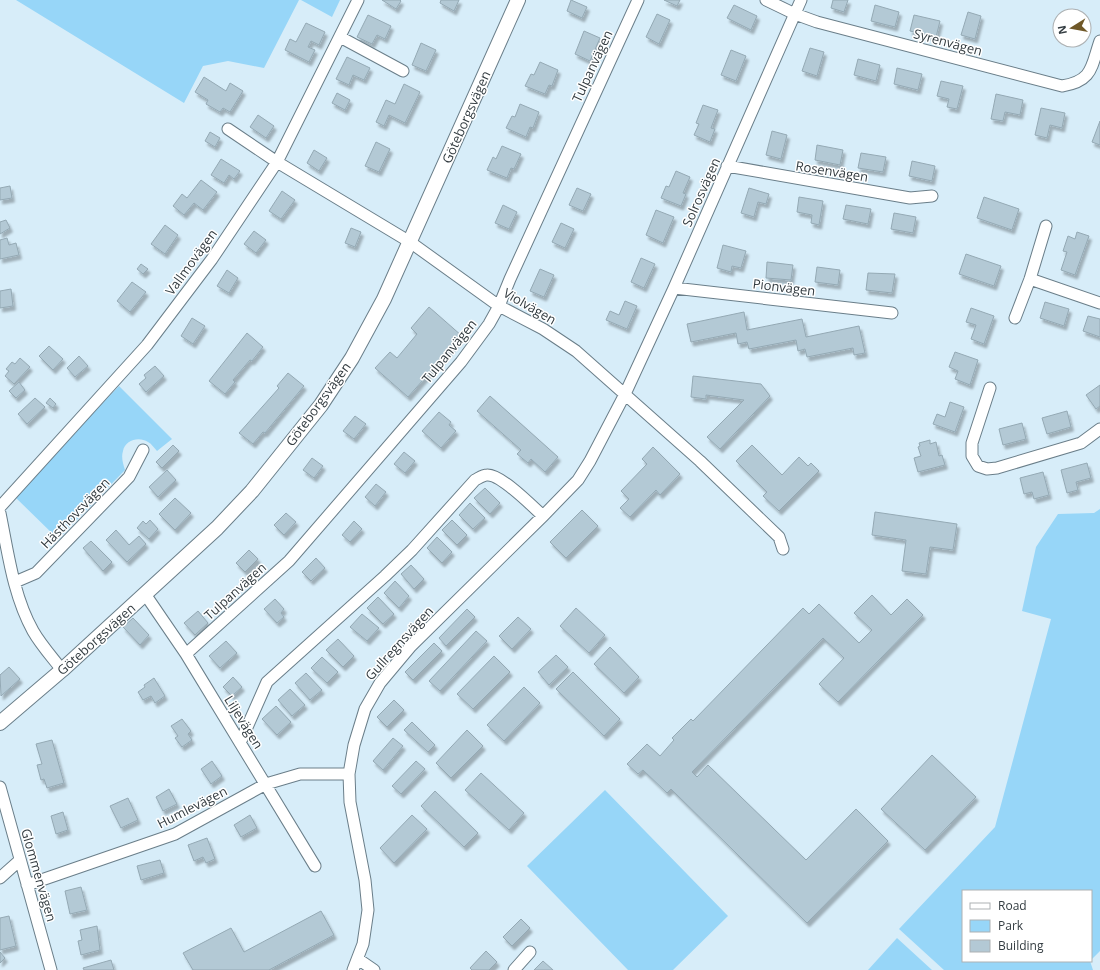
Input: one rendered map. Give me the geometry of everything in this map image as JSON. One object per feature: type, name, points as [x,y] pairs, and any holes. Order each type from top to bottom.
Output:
[{"type":"street","name":"Vallmovägen","points":[[0,507],[147,345],[212,259],[277,162],[358,0]]},
{"type":"street","name":"Göteborgsvägen","points":[[0,723],[62,670],[217,528],[252,491],[303,429],[352,358],[384,299],[518,0]]},
{"type":"street","name":"Tulpanvägen","points":[[186,654],[289,561],[461,362],[489,324],[499,306],[638,0]]},
{"type":"street","name":"Syrenvägen","points":[[766,0],[795,14],[817,22],[1062,86],[1076,84],[1083,81],[1089,72],[1100,41]]},
{"type":"street","name":"Solrosvägen","points":[[625,394],[674,288],[801,0]]},
{"type":"street","points":[[340,37],[403,71]]},
{"type":"street","name":"Violvägen","points":[[228,129],[277,162],[410,242],[499,306],[543,328],[576,351],[700,461],[779,537],[783,549]]},
{"type":"street","name":"Rosenvägen","points":[[727,166],[910,198],[932,196]]},
{"type":"street","points":[[1016,318],[1030,279],[1046,226]]},
{"type":"street","points":[[1030,279],[1100,302]]},
{"type":"street","name":"Pionvägen","points":[[674,288],[892,313]]},
{"type":"street","points":[[990,388],[972,443],[972,456],[978,466],[987,469],[997,468],[1081,444],[1100,429]]},
{"type":"street","name":"Gullregnsvägen","points":[[353,970],[358,959],[367,924],[367,898],[350,802],[349,774],[354,745],[360,724],[374,692],[411,646],[543,516],[584,472],[625,394]]},
{"type":"street","name":"Hästhovsvägen","points":[[15,582],[36,573],[42,568],[129,477],[143,450]]},
{"type":"street","points":[[240,743],[267,682],[412,550],[475,480],[487,475],[494,476],[503,481],[543,516]]},
{"type":"street","points":[[0,513],[21,604],[33,631],[62,670]]},
{"type":"street","name":"Liljevägen","points":[[145,594],[186,654],[315,866]]},
{"type":"street","name":"Humlevägen","points":[[27,885],[174,834],[266,784],[300,774],[349,774]]},
{"type":"street","name":"Glommenvägen","points":[[0,787],[51,970]]},
{"type":"street","points":[[0,878],[20,860]]},
{"type":"street","points":[[514,970],[530,952]]},
{"type":"street","points":[[358,959],[374,970]]},
{"type":"green space","points":[[16,0],[299,0],[264,68],[228,61],[203,66],[184,103]]},
{"type":"green space","points":[[301,0],[340,0],[332,17]]},
{"type":"green space","points":[[119,386],[172,439],[157,451],[152,445],[141,439],[133,440],[126,444],[122,453],[125,470],[58,539],[14,496]]},
{"type":"green space","points":[[1100,509],[1100,951],[1092,959],[1092,890],[962,890],[962,962],[1090,962],[1093,970],[944,970],[899,929],[995,827],[1051,619],[1022,611],[1036,547],[1058,514],[1094,513]]},
{"type":"green space","points":[[605,790],[728,916],[673,970],[628,970],[527,866]]},
{"type":"green space","points":[[897,938],[932,970],[868,970]]},
{"type":"building","points":[[382,0],[400,0],[401,1],[396,9]]},
{"type":"building","points":[[441,0],[459,0],[454,11],[440,3]]},
{"type":"building","points":[[571,0],[587,7],[582,18],[567,11]]},
{"type":"building","points":[[664,0],[680,0],[677,6]]},
{"type":"building","points":[[833,0],[848,0],[844,12],[831,8]]},
{"type":"building","points":[[734,5],[757,16],[751,30],[727,18]]},
{"type":"building","points":[[875,5],[899,12],[895,27],[871,21]]},
{"type":"building","points":[[968,12],[981,16],[975,39],[961,35]]},
{"type":"building","points":[[657,14],[670,20],[659,44],[646,37]]},
{"type":"building","points":[[368,15],[391,26],[385,39],[377,35],[372,44],[357,37]]},
{"type":"building","points":[[914,15],[940,21],[936,37],[910,31]]},
{"type":"building","points":[[306,23],[325,32],[319,45],[311,41],[308,47],[315,50],[309,62],[285,50],[290,39],[296,42]]},
{"type":"building","points":[[584,31],[600,38],[590,61],[575,54]]},
{"type":"building","points":[[421,43],[436,50],[426,71],[412,65]]},
{"type":"building","points":[[810,48],[824,52],[817,76],[802,71]]},
{"type":"building","points":[[731,50],[746,56],[736,81],[721,75]]},
{"type":"building","points":[[347,57],[370,68],[364,80],[353,75],[349,85],[336,79]]},
{"type":"building","points":[[858,59],[880,65],[876,81],[854,75]]},
{"type":"building","points":[[540,62],[558,70],[552,86],[549,85],[545,94],[525,86],[531,74],[534,75]]},
{"type":"building","points":[[897,68],[922,74],[918,90],[894,84]]},
{"type":"building","points":[[204,77],[226,91],[230,83],[243,91],[230,112],[223,108],[220,112],[206,104],[208,100],[195,92]]},
{"type":"building","points":[[941,81],[963,86],[957,109],[947,107],[949,99],[937,96]]},
{"type":"building","points":[[404,84],[420,92],[405,123],[389,115],[384,126],[376,122],[386,100],[395,104]]},
{"type":"building","points":[[337,93],[350,100],[345,110],[332,103]]},
{"type":"building","points":[[996,94],[1023,100],[1020,115],[1005,112],[1003,121],[991,119]]},
{"type":"building","points":[[520,104],[539,112],[533,128],[530,127],[526,137],[506,128],[512,116],[515,117]]},
{"type":"building","points":[[703,105],[718,110],[711,128],[715,129],[710,142],[694,135],[699,124],[696,123]]},
{"type":"building","points":[[1041,108],[1065,113],[1062,128],[1050,125],[1047,138],[1035,135]]},
{"type":"building","points":[[258,115],[274,126],[266,138],[250,127]]},
{"type":"building","points":[[1100,121],[1100,145],[1092,142]]},
{"type":"building","points":[[772,131],[787,135],[781,159],[766,155]]},
{"type":"building","points":[[210,132],[220,138],[215,147],[205,141]]},
{"type":"building","points":[[376,142],[390,149],[379,172],[365,166]]},
{"type":"building","points":[[817,145],[843,150],[840,165],[815,160]]},
{"type":"building","points":[[502,146],[521,154],[514,169],[511,168],[507,178],[487,170],[493,157],[496,159]]},
{"type":"building","points":[[314,150],[327,158],[319,171],[307,163]]},
{"type":"building","points":[[861,153],[886,157],[883,172],[858,168]]},
{"type":"building","points":[[221,159],[240,171],[234,179],[229,175],[224,183],[211,175]]},
{"type":"building","points":[[912,161],[935,166],[932,181],[909,176]]},
{"type":"building","points":[[676,171],[690,177],[683,193],[686,194],[681,206],[661,198],[666,186],[669,187]]},
{"type":"building","points":[[201,180],[217,192],[203,210],[194,203],[184,215],[173,206],[182,194],[187,198]]},
{"type":"building","points":[[10,186],[12,198],[0,200],[0,188]]},
{"type":"building","points":[[577,188],[591,194],[583,211],[569,205]]},
{"type":"building","points":[[749,188],[769,194],[766,204],[758,202],[754,217],[741,213]]},
{"type":"building","points":[[282,191],[295,200],[281,219],[269,211]]},
{"type":"building","points":[[799,197],[823,201],[819,225],[811,223],[812,215],[797,212]]},
{"type":"building","points":[[984,197],[1019,209],[1012,230],[977,218]]},
{"type":"building","points":[[503,205],[517,212],[509,229],[495,223]]},
{"type":"building","points":[[846,205],[871,209],[868,224],[843,219]]},
{"type":"building","points":[[656,210],[674,217],[663,243],[646,235]]},
{"type":"building","points":[[894,213],[916,217],[913,233],[891,229]]},
{"type":"building","points":[[6,220],[10,228],[0,234],[0,222]]},
{"type":"building","points":[[561,223],[574,229],[565,248],[552,242]]},
{"type":"building","points":[[165,225],[178,235],[165,254],[151,244]]},
{"type":"building","points":[[351,228],[361,232],[355,247],[345,243]]},
{"type":"building","points":[[254,231],[266,240],[256,253],[244,244]]},
{"type":"building","points":[[1077,232],[1089,236],[1075,275],[1061,270],[1067,252],[1063,251],[1068,236],[1075,239]]},
{"type":"building","points":[[7,238],[9,245],[16,243],[19,255],[0,259],[0,240]]},
{"type":"building","points":[[723,245],[746,251],[741,268],[732,266],[731,272],[717,268]]},
{"type":"building","points":[[966,254],[1001,266],[994,286],[959,274]]},
{"type":"building","points":[[641,258],[655,264],[644,288],[631,282]]},
{"type":"building","points":[[767,262],[793,265],[791,280],[766,278]]},
{"type":"building","points":[[141,264],[148,269],[143,274],[137,269]]},
{"type":"building","points":[[817,267],[840,270],[838,285],[815,282]]},
{"type":"building","points":[[540,269],[554,275],[544,297],[530,291]]},
{"type":"building","points":[[227,270],[238,278],[229,293],[217,286]]},
{"type":"building","points":[[868,273],[895,274],[892,293],[866,290]]},
{"type":"building","points":[[132,282],[146,292],[130,312],[117,301]]},
{"type":"building","points":[[11,289],[13,306],[0,308],[0,291]]},
{"type":"building","points":[[625,301],[637,306],[627,329],[606,320],[610,311],[619,315]]},
{"type":"building","points":[[1045,302],[1069,309],[1064,326],[1040,318]]},
{"type":"building","points":[[429,307],[462,336],[408,397],[375,368],[390,352],[397,358],[417,334],[411,328]]},
{"type":"building","points":[[971,308],[994,316],[984,344],[971,339],[976,325],[966,322]]},
{"type":"building","points":[[744,312],[747,330],[802,319],[806,337],[859,326],[865,353],[854,355],[853,348],[807,357],[805,349],[798,351],[796,340],[749,349],[747,342],[738,344],[736,333],[691,342],[687,324]]},
{"type":"building","points":[[1088,316],[1100,319],[1100,337],[1083,331]]},
{"type":"building","points":[[192,318],[205,326],[193,344],[181,336]]},
{"type":"building","points":[[247,333],[263,347],[252,361],[250,360],[233,380],[235,382],[225,394],[209,381]]},
{"type":"building","points":[[49,346],[63,359],[53,370],[39,356]]},
{"type":"building","points":[[955,352],[978,360],[970,385],[955,379],[958,371],[949,367]]},
{"type":"building","points":[[79,356],[88,366],[75,377],[67,368]]},
{"type":"building","points":[[20,358],[30,367],[14,384],[5,376],[9,371],[6,369],[12,362],[15,364]]},
{"type":"building","points":[[155,366],[164,376],[146,392],[139,384],[146,378],[144,375]]},
{"type":"building","points":[[288,373],[304,386],[265,433],[263,432],[253,444],[239,433],[279,388],[277,386]]},
{"type":"building","points":[[693,376],[761,384],[770,396],[720,449],[707,437],[744,400],[706,395],[706,399],[691,397]]},
{"type":"building","points":[[19,382],[25,390],[16,398],[9,391]]},
{"type":"building","points":[[1100,385],[1100,406],[1096,409],[1086,395]]},
{"type":"building","points":[[490,396],[558,457],[545,472],[531,459],[528,463],[517,454],[521,450],[477,411]]},
{"type":"building","points":[[35,398],[45,407],[27,424],[18,414]]},
{"type":"building","points":[[50,398],[56,404],[53,408],[46,403]]},
{"type":"building","points":[[950,402],[964,407],[955,432],[933,424],[937,414],[945,417]]},
{"type":"building","points":[[1067,411],[1071,427],[1047,434],[1042,418]]},
{"type":"building","points":[[439,412],[451,422],[449,425],[456,431],[441,448],[422,431]]},
{"type":"building","points":[[355,416],[366,424],[354,439],[343,431]]},
{"type":"building","points":[[1022,423],[1026,439],[1003,445],[999,429]]},
{"type":"building","points":[[930,440],[930,444],[936,442],[939,456],[942,455],[945,465],[918,472],[914,458],[921,456],[918,447],[920,446],[919,443]]},
{"type":"building","points":[[173,445],[179,451],[162,468],[156,462]]},
{"type":"building","points":[[752,445],[782,475],[799,457],[808,466],[811,463],[819,471],[779,511],[763,496],[767,492],[736,461]]},
{"type":"building","points":[[653,447],[680,474],[660,495],[656,490],[630,517],[620,508],[629,499],[621,491],[647,464],[642,459]]},
{"type":"building","points":[[404,452],[415,461],[405,473],[394,464]]},
{"type":"building","points":[[312,458],[323,466],[314,478],[303,470]]},
{"type":"building","points":[[1087,463],[1091,478],[1076,482],[1078,490],[1067,493],[1061,470]]},
{"type":"building","points":[[167,470],[176,480],[158,497],[149,487]]},
{"type":"building","points":[[1043,472],[1049,495],[1034,499],[1032,492],[1024,494],[1020,478]]},
{"type":"building","points":[[376,484],[386,492],[375,506],[365,497]]},
{"type":"building","points":[[485,488],[500,503],[490,514],[474,498]]},
{"type":"building","points":[[175,498],[191,513],[175,530],[159,514]]},
{"type":"building","points":[[470,503],[485,518],[473,529],[459,515]]},
{"type":"building","points":[[582,510],[598,526],[566,558],[550,542]]},
{"type":"building","points":[[875,512],[957,524],[953,550],[930,547],[926,574],[902,571],[906,540],[872,535]]},
{"type":"building","points":[[286,513],[296,522],[284,535],[274,525]]},
{"type":"building","points":[[150,520],[158,529],[149,539],[137,528],[143,521],[146,524]]},
{"type":"building","points":[[452,520],[467,535],[457,545],[442,530]]},
{"type":"building","points":[[354,521],[362,529],[350,542],[342,535]]},
{"type":"building","points":[[116,530],[129,545],[139,536],[146,544],[127,562],[106,540]]},
{"type":"building","points":[[437,537],[452,552],[442,563],[427,548]]},
{"type":"building","points":[[91,541],[112,562],[103,571],[83,548]]},
{"type":"building","points":[[249,550],[258,559],[245,572],[236,563]]},
{"type":"building","points":[[316,558],[325,568],[311,581],[302,572]]},
{"type":"building","points":[[411,565],[424,579],[414,589],[401,574]]},
{"type":"building","points":[[395,581],[409,596],[399,608],[384,593]]},
{"type":"building","points":[[872,595],[891,615],[907,599],[923,615],[838,702],[819,684],[844,658],[823,638],[692,772],[697,777],[708,765],[806,860],[856,809],[888,841],[807,923],[671,789],[667,793],[643,770],[638,774],[627,764],[647,744],[660,756],[674,740],[672,738],[691,719],[693,721],[803,608],[809,614],[819,604],[859,643],[872,630],[854,613]]},
{"type":"building","points":[[378,597],[394,614],[383,624],[367,608]]},
{"type":"building","points":[[275,599],[284,609],[281,613],[284,617],[277,623],[264,609]]},
{"type":"building","points":[[576,608],[605,635],[589,653],[560,626]]},
{"type":"building","points":[[467,609],[475,617],[446,646],[439,638]]},
{"type":"building","points":[[198,611],[208,623],[195,635],[184,623]]},
{"type":"building","points":[[362,614],[379,628],[367,641],[350,627]]},
{"type":"building","points":[[518,617],[531,629],[512,649],[499,636]]},
{"type":"building","points":[[133,618],[149,635],[140,645],[123,627]]},
{"type":"building","points":[[476,631],[487,641],[440,691],[429,681]]},
{"type":"building","points":[[338,639],[354,656],[343,667],[326,650]]},
{"type":"building","points":[[226,641],[237,653],[220,668],[209,656]]},
{"type":"building","points":[[434,643],[442,651],[413,680],[405,672]]},
{"type":"building","points":[[610,647],[639,677],[624,693],[594,664]]},
{"type":"building","points":[[556,655],[568,667],[549,685],[538,672]]},
{"type":"building","points":[[494,656],[510,672],[473,709],[457,694]]},
{"type":"building","points":[[322,657],[338,672],[327,683],[311,668]]},
{"type":"building","points":[[9,667],[20,679],[1,696],[0,675]]},
{"type":"building","points":[[573,672],[620,719],[604,736],[556,689]]},
{"type":"building","points":[[306,673],[322,690],[310,700],[295,683]]},
{"type":"building","points":[[233,677],[242,687],[232,696],[223,687]]},
{"type":"building","points":[[154,678],[165,696],[155,703],[151,696],[143,700],[138,692],[145,687],[144,685]]},
{"type":"building","points":[[524,687],[540,703],[504,741],[487,725]]},
{"type":"building","points":[[290,689],[305,705],[292,716],[278,700]]},
{"type":"building","points":[[394,700],[404,710],[387,727],[377,717]]},
{"type":"building","points":[[276,706],[291,722],[277,735],[262,719]]},
{"type":"building","points":[[182,719],[191,731],[188,734],[192,740],[182,747],[175,738],[178,736],[171,726]]},
{"type":"building","points":[[412,722],[435,745],[428,752],[404,730]]},
{"type":"building","points":[[467,730],[483,746],[451,778],[436,763]]},
{"type":"building","points":[[393,738],[403,746],[383,770],[373,761]]},
{"type":"building","points":[[52,740],[64,783],[47,788],[44,779],[41,780],[37,765],[42,764],[36,744]]},
{"type":"building","points":[[932,755],[976,797],[925,850],[881,809]]},
{"type":"building","points":[[212,761],[222,776],[211,784],[201,769]]},
{"type":"building","points":[[416,761],[425,769],[401,794],[392,786]]},
{"type":"building","points":[[481,773],[524,813],[509,830],[465,790]]},
{"type":"building","points":[[169,789],[177,804],[163,811],[156,797]]},
{"type":"building","points":[[435,791],[478,833],[464,847],[421,806]]},
{"type":"building","points":[[128,798],[138,820],[121,828],[110,806]]},
{"type":"building","points":[[63,812],[68,830],[56,834],[51,816]]},
{"type":"building","points":[[250,815],[257,828],[241,837],[234,825]]},
{"type":"building","points":[[412,815],[427,829],[394,863],[380,848]]},
{"type":"building","points":[[207,838],[215,859],[206,863],[203,857],[194,861],[188,845]]},
{"type":"building","points":[[160,860],[164,873],[141,880],[137,866]]},
{"type":"building","points":[[81,887],[87,910],[70,914],[65,891]]},
{"type":"building","points":[[321,911],[334,935],[269,970],[193,970],[183,953],[231,928],[244,952]]},
{"type":"building","points":[[9,916],[16,946],[0,950],[0,918]]},
{"type":"building","points":[[521,919],[530,928],[512,946],[503,937]]},
{"type":"building","points":[[97,926],[100,950],[81,955],[78,941],[82,940],[80,930]]},
{"type":"building","points":[[486,951],[497,962],[489,970],[472,970],[470,968]]},
{"type":"building","points":[[0,952],[5,958],[0,963]]},
{"type":"building","points":[[111,960],[114,970],[84,970],[83,968]]},
{"type":"building","points":[[543,961],[553,970],[534,970]]}]
